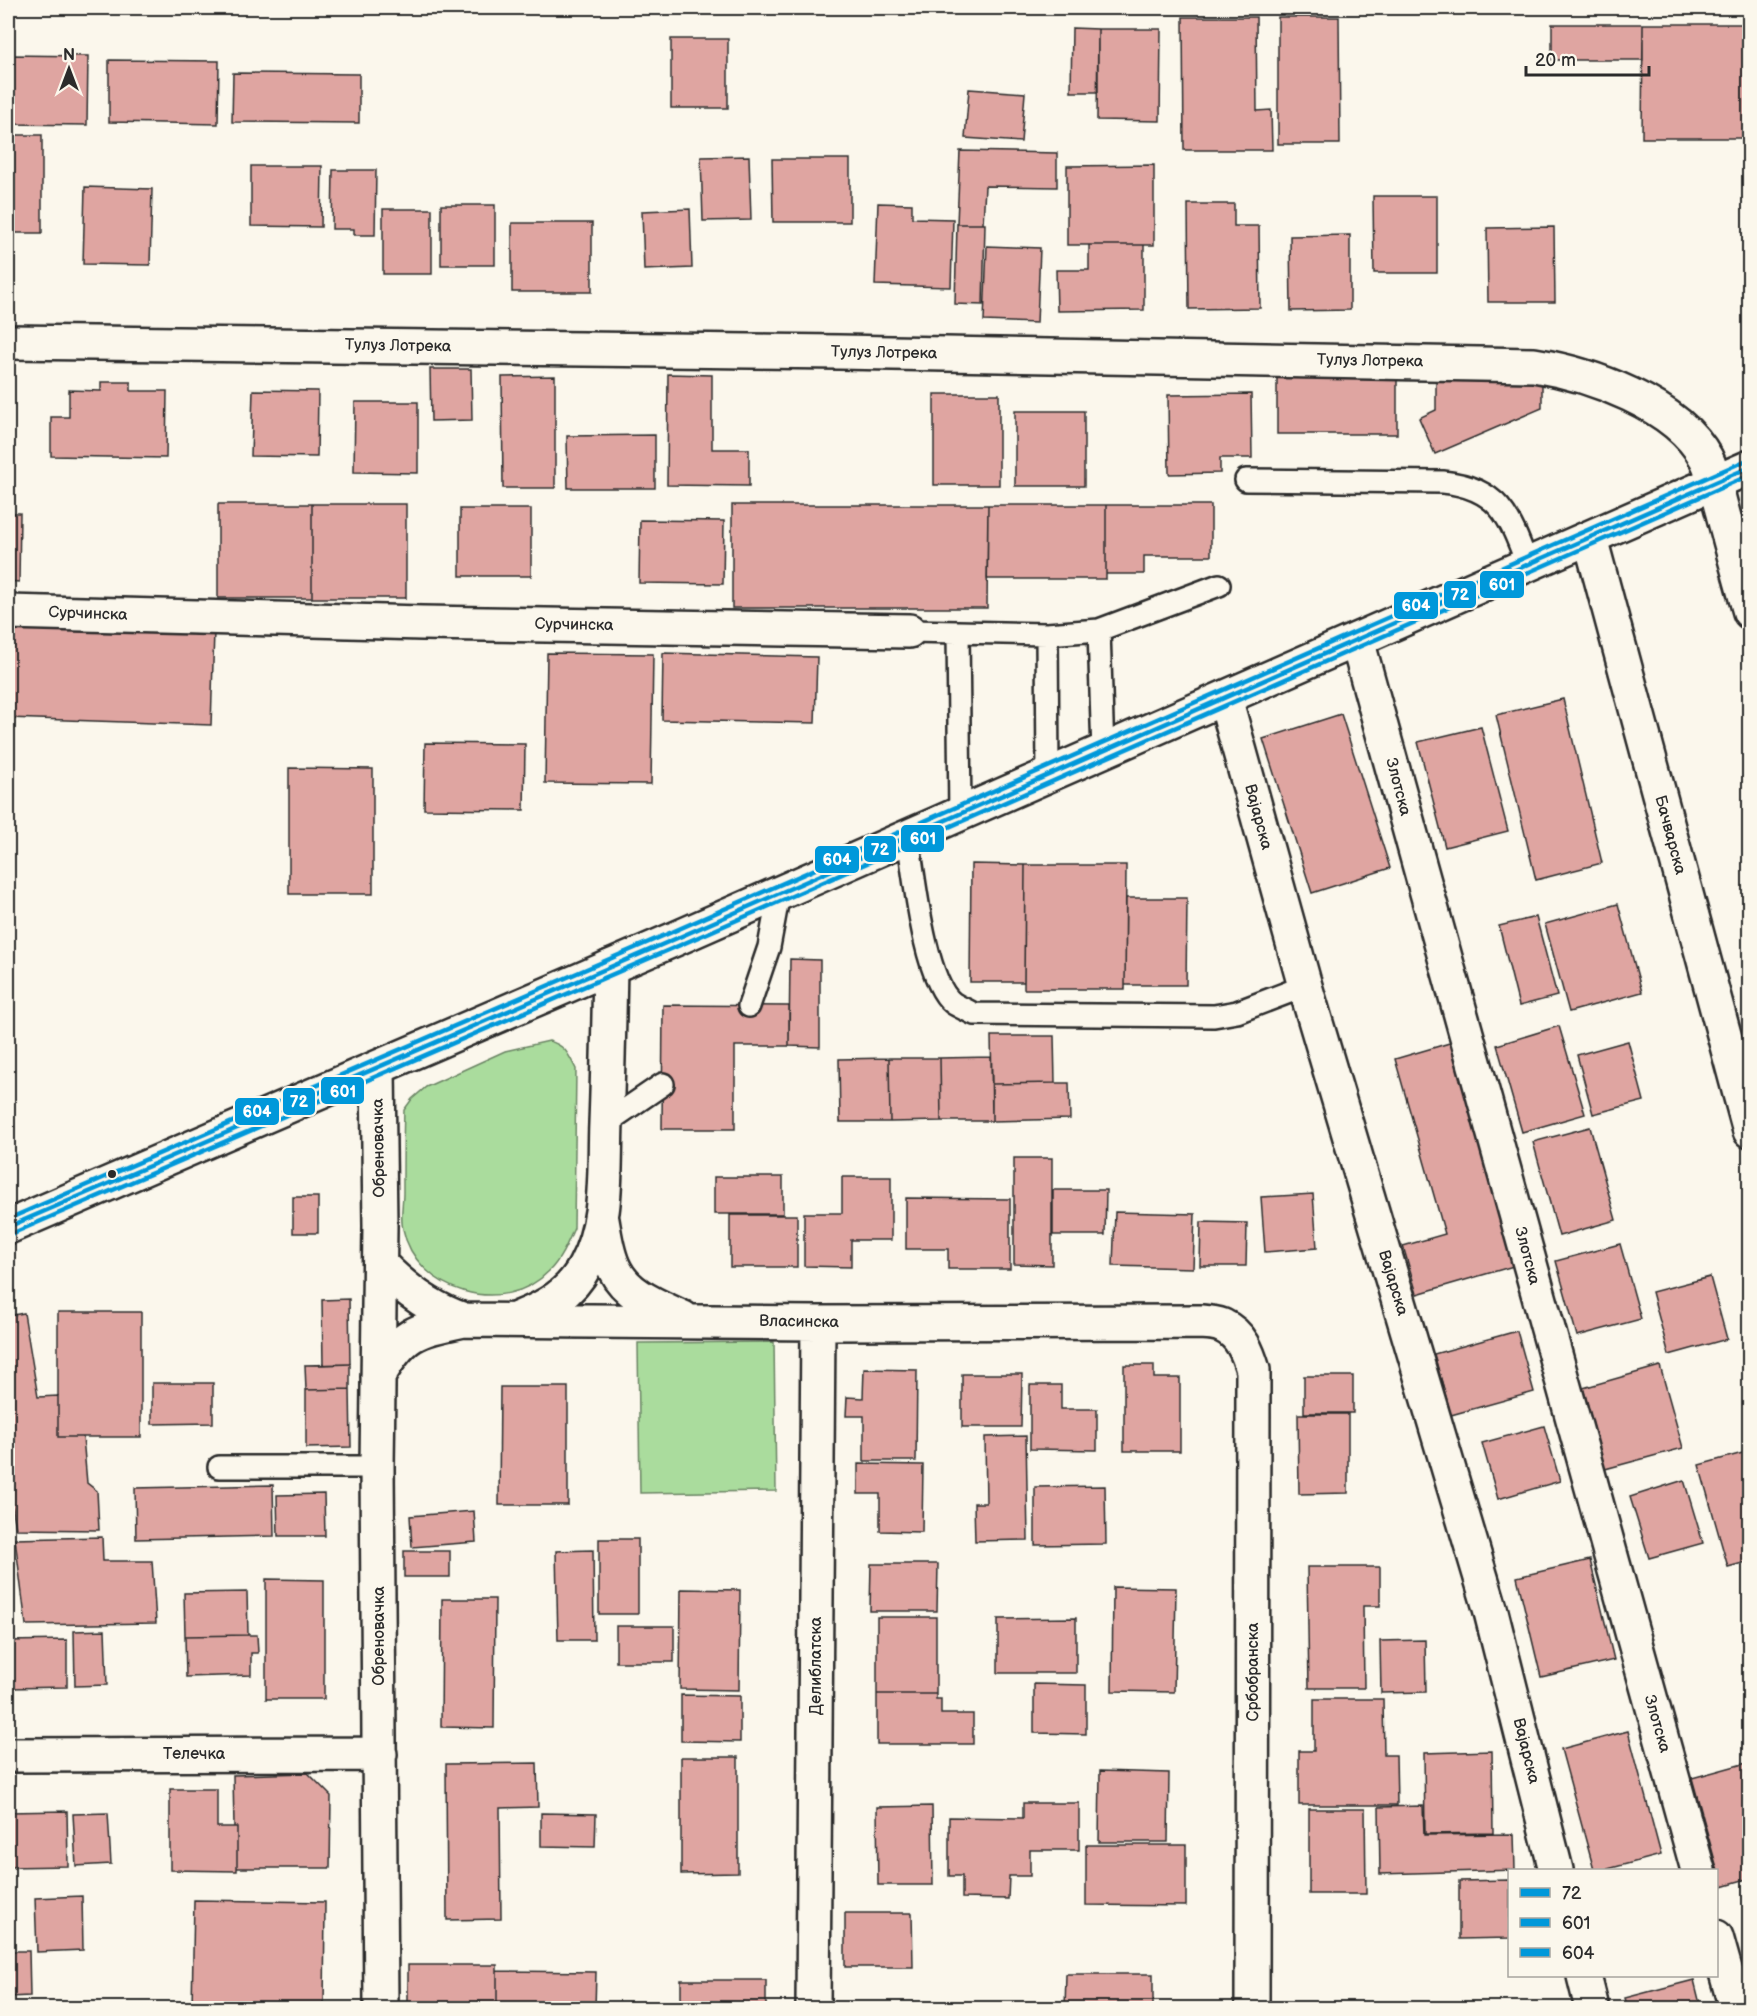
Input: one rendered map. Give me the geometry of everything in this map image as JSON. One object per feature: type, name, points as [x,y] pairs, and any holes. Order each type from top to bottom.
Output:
[{"type":"street","name":"Тулуз Лотрека","points":[[8,342],[839,352],[1534,365],[1560,369],[1600,382],[1641,400],[1678,425],[1697,445],[1706,458],[1714,482],[1749,612]]},
{"type":"street","points":[[8,1227],[378,1069],[1048,777],[1749,467]]},
{"type":"street","name":"Бачварска","points":[[1590,538],[1749,1131]]},
{"type":"street","name":"Сурчинска","points":[[8,612],[433,623],[909,631]]},
{"type":"street","name":"Злотска","points":[[1357,640],[1698,1869]]},
{"type":"street","name":"Вајарска","points":[[1225,698],[1305,986],[1490,1608],[1556,1869]]},
{"type":"street","points":[[610,967],[602,1220],[615,1270],[625,1286],[648,1301],[690,1321]]},
{"type":"street","name":"Обреновачка","points":[[378,1069],[380,1264],[377,1467],[381,2008]]},
{"type":"street","points":[[515,1320],[544,1308],[577,1279],[585,1266],[602,1220]]},
{"type":"street","points":[[380,1264],[413,1294],[449,1315],[464,1320]]},
{"type":"street","name":"Власинска","points":[[378,1377],[390,1356],[403,1341],[414,1333],[428,1327],[464,1320],[818,1323],[1203,1322],[1223,1326],[1239,1339]]},
{"type":"street","name":"Делиблатска","points":[[813,2008],[818,1323]]},
{"type":"street","name":"Србобранска","points":[[1239,1339],[1248,1350],[1253,1370],[1252,2008]]},
{"type":"street","name":"Телечка","points":[[8,1755],[380,1754]]},
{"type":"street","points":[[1718,1944],[1736,2008]]},
{"type":"street","points":[[1584,1977],[1592,2008]]},
{"type":"lane","points":[[1246,480],[1461,484],[1476,490],[1502,509],[1512,525],[1528,566]]},
{"type":"lane","name":"Сурчинска","points":[[909,631],[1047,634],[1099,630],[1220,585]]},
{"type":"lane","points":[[1099,630],[1102,753]]},
{"type":"lane","points":[[958,632],[960,815]]},
{"type":"lane","points":[[1047,634],[1048,777]]},
{"type":"lane","points":[[908,837],[920,911],[939,984],[952,1002],[974,1014],[1214,1016],[1237,1012],[1305,986]]},
{"type":"lane","points":[[749,1006],[770,947],[779,893]]},
{"type":"lane","points":[[606,1123],[663,1084]]},
{"type":"lane","points":[[219,1467],[377,1467]]},
{"type":"green space","points":[[549,1041],[563,1048],[576,1069],[574,1228],[557,1261],[549,1271],[530,1285],[509,1293],[486,1295],[464,1291],[443,1282],[425,1269],[411,1251],[403,1229],[404,1110],[412,1099],[426,1087],[505,1051]]},
{"type":"green space","points":[[774,1342],[776,1491],[640,1493],[638,1343]]},
{"type":"building","points":[[1183,17],[1256,17],[1257,111],[1271,110],[1272,150],[1184,150]]},
{"type":"building","points":[[1278,17],[1339,17],[1340,144],[1278,144]]},
{"type":"building","points":[[1552,24],[1643,24],[1643,60],[1552,60]]},
{"type":"building","points":[[1643,24],[1750,24],[1750,138],[1642,138]]},
{"type":"building","points":[[1072,28],[1098,29],[1098,92],[1071,92]]},
{"type":"building","points":[[1098,29],[1161,29],[1160,121],[1097,120]]},
{"type":"building","points":[[671,39],[728,39],[728,108],[671,108]]},
{"type":"building","points":[[8,55],[88,56],[87,125],[8,124]]},
{"type":"building","points":[[109,60],[219,61],[218,124],[109,122]]},
{"type":"building","points":[[233,73],[359,74],[359,123],[232,122]]},
{"type":"building","points":[[969,89],[1025,93],[1021,142],[965,138]]},
{"type":"building","points":[[8,135],[42,135],[42,233],[8,233]]},
{"type":"building","points":[[960,151],[1057,153],[1057,187],[985,186],[983,224],[957,224]]},
{"type":"building","points":[[749,156],[751,220],[703,221],[701,157]]},
{"type":"building","points":[[772,159],[850,159],[850,222],[773,222]]},
{"type":"building","points":[[1154,165],[1154,245],[1067,245],[1067,166]]},
{"type":"building","points":[[251,166],[322,166],[321,227],[251,226]]},
{"type":"building","points":[[333,170],[376,170],[375,235],[354,235],[354,229],[332,229]]},
{"type":"building","points":[[85,187],[152,189],[150,265],[83,264]]},
{"type":"building","points":[[1373,196],[1437,196],[1437,273],[1374,273]]},
{"type":"building","points":[[878,203],[912,204],[912,218],[953,219],[951,287],[875,285]]},
{"type":"building","points":[[1188,204],[1234,204],[1234,226],[1259,226],[1260,308],[1189,309]]},
{"type":"building","points":[[441,205],[495,205],[495,265],[441,265]]},
{"type":"building","points":[[383,209],[432,209],[432,274],[383,274]]},
{"type":"building","points":[[690,209],[692,268],[644,270],[642,211]]},
{"type":"building","points":[[512,223],[592,223],[592,292],[512,292]]},
{"type":"building","points":[[957,224],[985,224],[983,305],[955,304]]},
{"type":"building","points":[[1554,227],[1555,302],[1488,302],[1487,228]]},
{"type":"building","points":[[1350,235],[1350,310],[1291,311],[1290,236]]},
{"type":"building","points":[[1089,245],[1144,245],[1144,310],[1057,311],[1056,270],[1089,270]]},
{"type":"building","points":[[987,246],[1040,248],[1037,323],[984,321]]},
{"type":"building","points":[[430,369],[471,369],[472,420],[431,421]]},
{"type":"building","points":[[668,374],[712,375],[712,449],[749,449],[749,486],[667,485]]},
{"type":"building","points":[[555,376],[555,488],[503,488],[502,377]]},
{"type":"building","points":[[1397,376],[1397,434],[1277,434],[1277,377]]},
{"type":"building","points":[[1436,379],[1542,379],[1542,408],[1435,454],[1419,418],[1436,410]]},
{"type":"building","points":[[101,382],[131,382],[131,391],[167,391],[166,458],[51,456],[51,417],[69,417],[69,390],[101,391]]},
{"type":"building","points":[[253,390],[318,391],[317,457],[251,456]]},
{"type":"building","points":[[934,394],[999,394],[999,485],[934,485]]},
{"type":"building","points":[[1251,394],[1252,458],[1220,458],[1220,473],[1169,474],[1168,395]]},
{"type":"building","points":[[355,402],[418,402],[418,473],[354,472]]},
{"type":"building","points":[[1015,411],[1084,411],[1084,486],[1015,486]]},
{"type":"building","points":[[655,435],[655,488],[568,488],[567,436]]},
{"type":"building","points":[[218,504],[312,504],[312,598],[218,598]]},
{"type":"building","points":[[312,504],[406,504],[406,598],[312,598]]},
{"type":"building","points":[[732,505],[988,505],[987,608],[732,608]]},
{"type":"building","points":[[988,505],[1106,505],[1106,579],[987,579]]},
{"type":"building","points":[[1106,505],[1211,505],[1211,556],[1144,556],[1144,574],[1106,574]]},
{"type":"building","points":[[460,509],[531,509],[531,576],[460,576]]},
{"type":"building","points":[[8,513],[20,513],[19,582],[8,581]]},
{"type":"building","points":[[640,520],[724,521],[723,584],[639,583]]},
{"type":"building","points":[[8,623],[214,631],[211,725],[8,718]]},
{"type":"building","points":[[547,653],[653,654],[651,784],[545,783]]},
{"type":"building","points":[[663,653],[817,657],[815,723],[662,720]]},
{"type":"building","points":[[1563,699],[1602,863],[1536,880],[1496,715]]},
{"type":"building","points":[[1341,714],[1390,868],[1312,893],[1263,739]]},
{"type":"building","points":[[1481,727],[1508,831],[1445,847],[1418,742]]},
{"type":"building","points":[[425,743],[525,744],[524,810],[424,809]]},
{"type":"building","points":[[289,768],[373,769],[373,894],[289,894]]},
{"type":"building","points":[[971,864],[1025,865],[1024,982],[970,982]]},
{"type":"building","points":[[1025,865],[1126,865],[1125,989],[1024,989]]},
{"type":"building","points":[[1126,898],[1187,898],[1186,985],[1125,985]]},
{"type":"building","points":[[1618,904],[1642,992],[1569,1012],[1545,924]]},
{"type":"building","points":[[1536,917],[1557,996],[1519,1006],[1499,926]]},
{"type":"building","points":[[790,959],[820,960],[820,1047],[789,1046]]},
{"type":"building","points":[[663,1005],[789,1006],[789,1046],[735,1046],[735,1129],[662,1129]]},
{"type":"building","points":[[1559,1026],[1585,1114],[1522,1132],[1497,1045]]},
{"type":"building","points":[[991,1036],[1054,1036],[1055,1083],[992,1084]]},
{"type":"building","points":[[1628,1041],[1644,1101],[1593,1114],[1577,1055]]},
{"type":"building","points":[[1453,1042],[1517,1265],[1417,1294],[1403,1246],[1445,1234],[1395,1059]]},
{"type":"building","points":[[991,1057],[992,1121],[941,1121],[940,1058]]},
{"type":"building","points":[[889,1058],[890,1122],[840,1122],[839,1059]]},
{"type":"building","points":[[889,1058],[940,1058],[941,1121],[890,1122]]},
{"type":"building","points":[[1069,1083],[1070,1119],[992,1121],[992,1084]]},
{"type":"building","points":[[1590,1127],[1616,1220],[1559,1236],[1533,1142]]},
{"type":"building","points":[[1014,1158],[1052,1158],[1052,1265],[1014,1264]]},
{"type":"building","points":[[714,1177],[783,1177],[783,1214],[714,1214]]},
{"type":"building","points":[[842,1177],[891,1177],[891,1240],[851,1240],[851,1267],[804,1266],[804,1213],[842,1213]]},
{"type":"building","points":[[1053,1190],[1106,1190],[1105,1235],[1053,1235]]},
{"type":"building","points":[[1313,1194],[1317,1248],[1265,1252],[1261,1197]]},
{"type":"building","points":[[293,1197],[318,1197],[318,1233],[293,1233]]},
{"type":"building","points":[[906,1198],[1010,1199],[1010,1269],[948,1269],[948,1249],[906,1249]]},
{"type":"building","points":[[1115,1212],[1195,1214],[1193,1268],[1113,1266]]},
{"type":"building","points":[[730,1215],[797,1215],[797,1267],[730,1267]]},
{"type":"building","points":[[1201,1222],[1247,1223],[1246,1266],[1200,1266]]},
{"type":"building","points":[[1620,1244],[1641,1319],[1577,1336],[1556,1261]]},
{"type":"building","points":[[1710,1277],[1727,1339],[1669,1355],[1652,1292]]},
{"type":"building","points":[[349,1299],[350,1364],[323,1365],[322,1300]]},
{"type":"building","points":[[58,1312],[141,1312],[141,1437],[58,1437]]},
{"type":"building","points":[[24,1313],[38,1397],[58,1396],[58,1437],[83,1437],[87,1483],[97,1491],[99,1530],[16,1529],[8,1479],[8,1316]]},
{"type":"building","points":[[1517,1331],[1534,1392],[1451,1415],[1434,1354]]},
{"type":"building","points":[[350,1364],[350,1389],[306,1390],[305,1365]]},
{"type":"building","points":[[1124,1365],[1154,1365],[1154,1378],[1180,1378],[1180,1451],[1124,1451]]},
{"type":"building","points":[[1660,1366],[1683,1448],[1605,1469],[1583,1388]]},
{"type":"building","points":[[864,1369],[917,1370],[916,1461],[864,1461],[864,1416],[846,1416],[847,1397],[863,1398]]},
{"type":"building","points":[[962,1374],[1022,1374],[1021,1427],[962,1427]]},
{"type":"building","points":[[1304,1376],[1353,1376],[1353,1413],[1304,1413]]},
{"type":"building","points":[[152,1383],[213,1383],[213,1423],[152,1424]]},
{"type":"building","points":[[1030,1385],[1061,1385],[1061,1409],[1097,1409],[1097,1450],[1030,1449]]},
{"type":"building","points":[[500,1387],[568,1387],[568,1505],[499,1505]]},
{"type":"building","points":[[350,1389],[351,1447],[306,1448],[306,1390]]},
{"type":"building","points":[[1298,1414],[1348,1414],[1348,1493],[1299,1494]]},
{"type":"building","points":[[1544,1426],[1560,1481],[1498,1499],[1482,1443]]},
{"type":"building","points":[[1026,1436],[1028,1540],[975,1541],[974,1503],[986,1503],[985,1437]]},
{"type":"building","points":[[1750,1451],[1750,1561],[1728,1567],[1699,1465]]},
{"type":"building","points":[[858,1464],[923,1465],[922,1532],[880,1531],[880,1494],[858,1494]]},
{"type":"building","points":[[1684,1480],[1703,1543],[1649,1558],[1630,1497]]},
{"type":"building","points":[[273,1485],[274,1536],[136,1539],[135,1488]]},
{"type":"building","points":[[1105,1486],[1106,1544],[1035,1545],[1035,1487]]},
{"type":"building","points":[[324,1494],[325,1536],[278,1536],[277,1495]]},
{"type":"building","points":[[474,1511],[476,1542],[412,1547],[410,1516]]},
{"type":"building","points":[[102,1537],[103,1561],[152,1561],[156,1623],[26,1625],[15,1539]]},
{"type":"building","points":[[599,1539],[638,1539],[638,1614],[599,1614]]},
{"type":"building","points":[[593,1550],[594,1640],[558,1640],[556,1551]]},
{"type":"building","points":[[404,1551],[450,1551],[450,1577],[404,1577]]},
{"type":"building","points":[[1590,1560],[1614,1660],[1541,1677],[1517,1577]]},
{"type":"building","points":[[871,1564],[938,1564],[937,1611],[870,1611]]},
{"type":"building","points":[[1307,1567],[1380,1567],[1380,1606],[1363,1606],[1364,1688],[1309,1688]]},
{"type":"building","points":[[266,1579],[324,1580],[324,1699],[266,1699]]},
{"type":"building","points":[[1113,1587],[1176,1588],[1174,1692],[1112,1691]]},
{"type":"building","points":[[681,1589],[740,1590],[739,1690],[680,1689]]},
{"type":"building","points":[[247,1592],[248,1635],[185,1636],[184,1593]]},
{"type":"building","points":[[442,1599],[495,1599],[494,1728],[441,1727]]},
{"type":"building","points":[[877,1617],[936,1617],[936,1694],[877,1694]]},
{"type":"building","points":[[1076,1618],[1076,1673],[998,1673],[998,1619]]},
{"type":"building","points":[[616,1626],[674,1626],[674,1662],[616,1662]]},
{"type":"building","points":[[105,1630],[107,1685],[75,1686],[74,1631]]},
{"type":"building","points":[[257,1635],[258,1653],[251,1653],[251,1675],[186,1677],[185,1636]]},
{"type":"building","points":[[67,1640],[67,1687],[8,1688],[8,1641]]},
{"type":"building","points":[[1425,1640],[1426,1692],[1381,1693],[1380,1641]]},
{"type":"building","points":[[1034,1684],[1086,1685],[1086,1734],[1034,1733]]},
{"type":"building","points":[[877,1694],[936,1694],[936,1699],[941,1699],[941,1714],[973,1714],[973,1744],[877,1744]]},
{"type":"building","points":[[681,1695],[740,1696],[740,1742],[681,1741]]},
{"type":"building","points":[[1314,1699],[1383,1699],[1384,1755],[1396,1755],[1397,1805],[1299,1805],[1299,1751],[1314,1751]]},
{"type":"building","points":[[1628,1731],[1661,1855],[1608,1869],[1594,1869],[1561,1749]]},
{"type":"building","points":[[1492,1751],[1493,1833],[1425,1834],[1424,1753]]},
{"type":"building","points":[[681,1757],[738,1757],[738,1873],[681,1874]]},
{"type":"building","points":[[1750,1762],[1750,1878],[1722,1886],[1692,1778]]},
{"type":"building","points":[[537,1763],[538,1807],[500,1808],[501,1919],[447,1920],[446,1764]]},
{"type":"building","points":[[1100,1771],[1169,1773],[1168,1842],[1099,1842]]},
{"type":"building","points":[[308,1773],[331,1796],[330,1868],[237,1868],[233,1775]]},
{"type":"building","points":[[170,1789],[217,1789],[217,1827],[237,1827],[237,1871],[170,1870]]},
{"type":"building","points":[[1023,1803],[1079,1803],[1079,1850],[1030,1850],[1030,1876],[1009,1876],[1008,1899],[962,1898],[962,1876],[949,1876],[949,1817],[1023,1818]]},
{"type":"building","points":[[932,1806],[933,1885],[878,1885],[877,1807]]},
{"type":"building","points":[[1423,1806],[1424,1835],[1514,1834],[1515,1869],[1380,1874],[1379,1807]]},
{"type":"building","points":[[1309,1809],[1365,1809],[1366,1894],[1309,1894]]},
{"type":"building","points":[[67,1811],[68,1866],[8,1867],[8,1812]]},
{"type":"building","points":[[108,1813],[111,1864],[76,1866],[73,1814]]},
{"type":"building","points":[[541,1813],[596,1814],[595,1847],[541,1846]]},
{"type":"building","points":[[1086,1845],[1186,1845],[1186,1906],[1086,1905]]},
{"type":"building","points":[[1508,1880],[1508,1938],[1459,1939],[1459,1881]]},
{"type":"building","points":[[82,1896],[83,1950],[37,1952],[35,1898]]},
{"type":"building","points":[[194,1900],[325,1902],[324,2008],[192,2008]]},
{"type":"building","points":[[845,1913],[912,1913],[913,1967],[845,1967]]},
{"type":"building","points":[[8,1951],[29,1951],[30,1996],[8,1997]]},
{"type":"building","points":[[408,1965],[497,1965],[497,2008],[408,2008]]},
{"type":"building","points":[[497,1971],[596,1972],[595,2008],[497,2008]]},
{"type":"building","points":[[1066,1974],[1153,1974],[1153,2008],[1065,2008]]},
{"type":"building","points":[[681,1980],[766,1980],[766,2008],[681,2008]]},
{"type":"building","points":[[1694,1980],[1701,2008],[1628,2008],[1625,1998]]},
{"type":"transit line","name":"604","points":[[8,1219],[672,932],[1747,460]]},
{"type":"transit line","name":"72","points":[[8,1227],[675,939],[1750,467]]},
{"type":"transit line","name":"601","points":[[11,1234],[678,946],[1750,475]]}]
